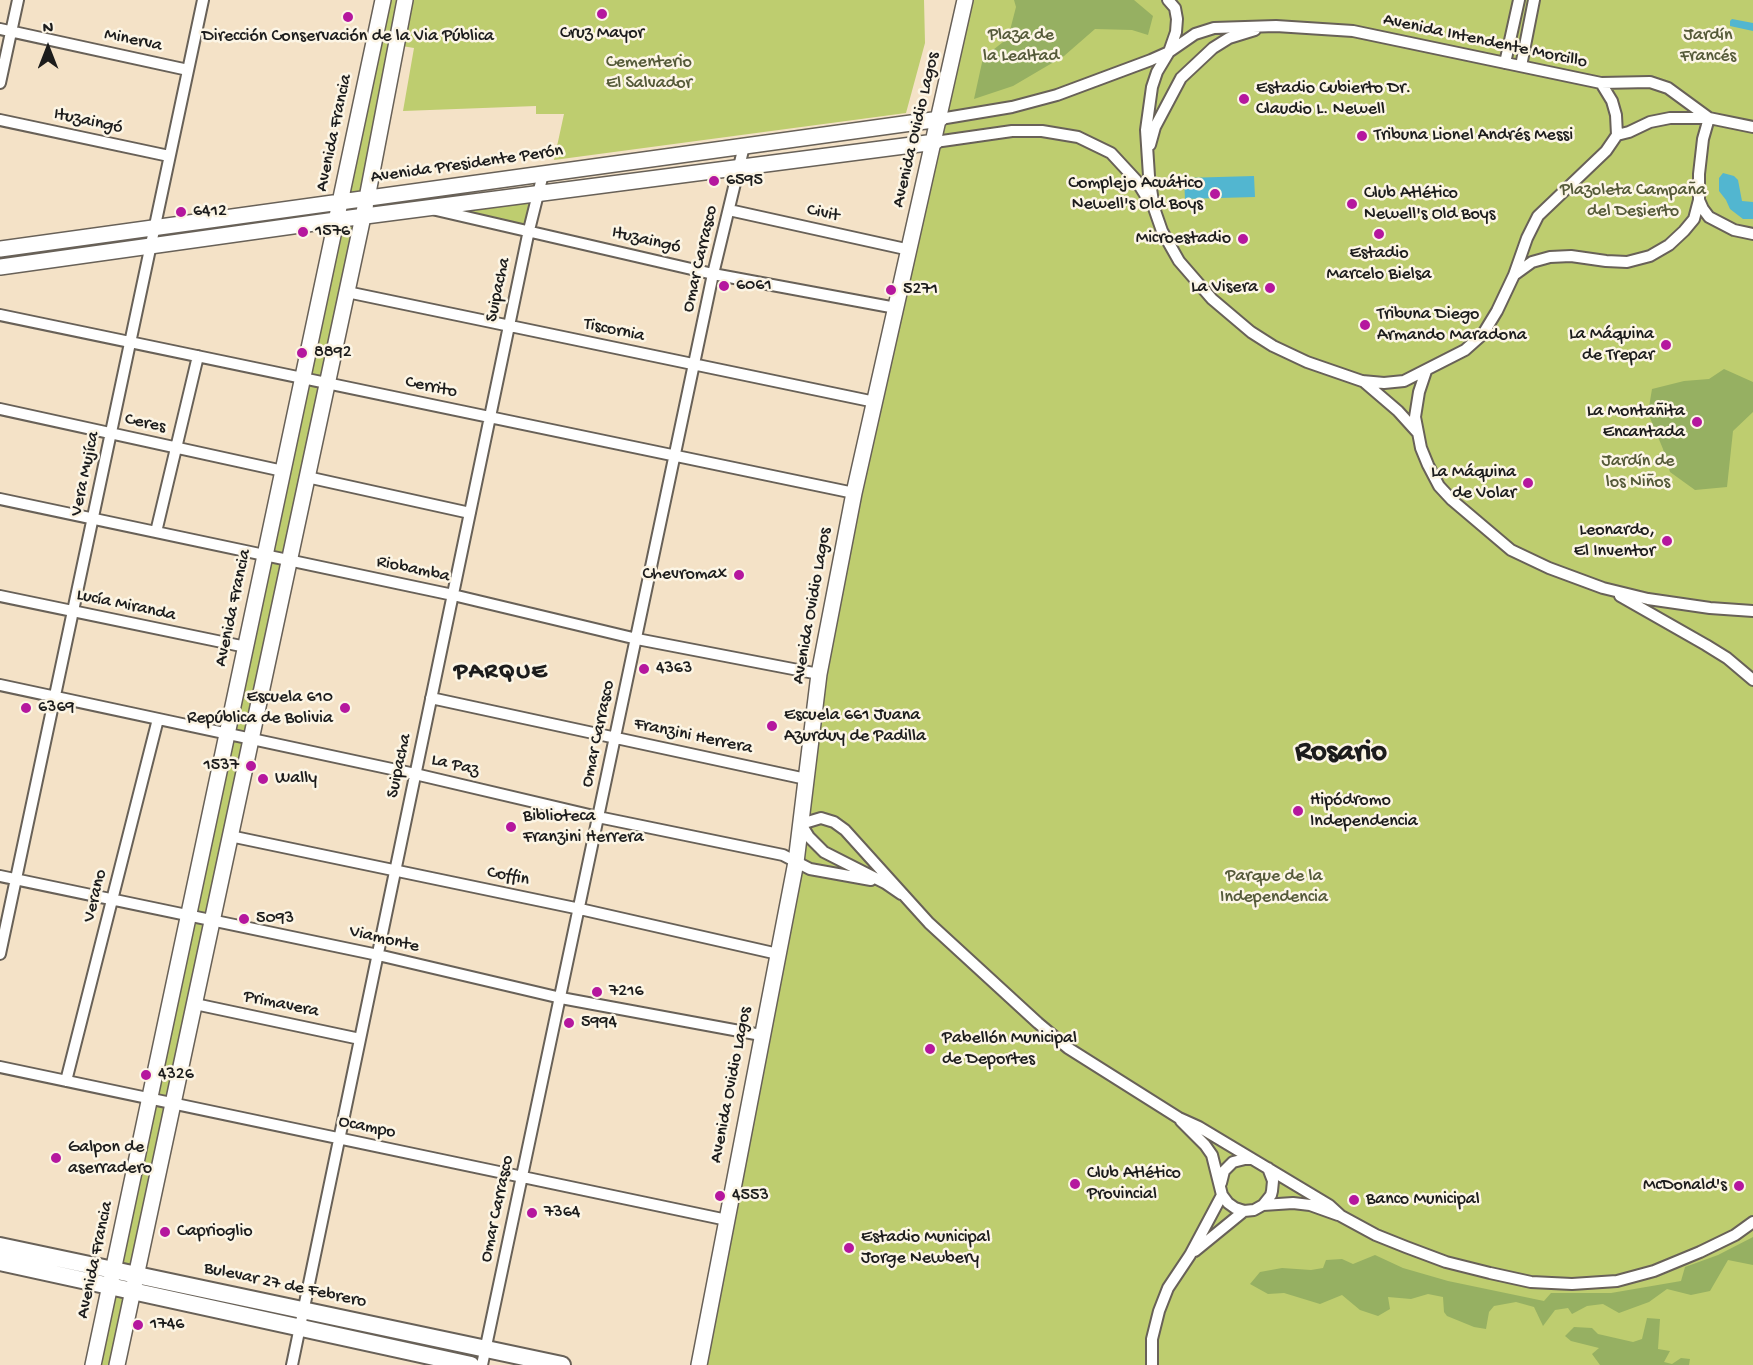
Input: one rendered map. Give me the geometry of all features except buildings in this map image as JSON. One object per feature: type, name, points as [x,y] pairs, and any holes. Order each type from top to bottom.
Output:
[{"type":"main road","name":"Avenida Francia","points":[[93,1365],[382,0]]},
{"type":"main road","points":[[117,1365],[367,198],[405,0]]},
{"type":"main road","name":"Avenida Ovidio Lagos","points":[[699,1365],[796,862],[819,674],[854,493],[965,0]]},
{"type":"main road","points":[[361,104],[371,100],[383,110]]},
{"type":"main road","name":"Avenida Presidente Perón","points":[[0,249],[940,119]]},
{"type":"main road","name":"Avenida Presidente Perón","points":[[0,267],[363,216],[935,141]]},
{"type":"main road","name":"Bulevar 27 de Febrero","points":[[0,1246],[112,1278]]},
{"type":"main road","name":"Bulevar 27 de Febrero","points":[[0,1262],[304,1309],[484,1357],[562,1365]]},
{"type":"main road","name":"Bulevar 27 de Febrero","points":[[135,1282],[300,1327],[471,1365]]},
{"type":"street","points":[[0,83],[6,30],[18,0]]},
{"type":"street","name":"Vera Mujíca","points":[[0,954],[203,0]]},
{"type":"street","points":[[1168,0],[1178,19],[1169,52],[1157,72],[1152,87],[1146,130],[1154,208],[1162,231],[1179,261],[1212,299],[1251,332],[1306,362],[1362,381],[1384,383],[1404,381],[1465,350],[1484,334],[1514,275],[1527,238],[1538,216],[1606,151],[1617,135],[1616,115],[1612,101],[1601,83]]},
{"type":"street","points":[[1506,63],[1519,0]]},
{"type":"street","points":[[1521,66],[1534,0]]},
{"type":"street","points":[[1148,155],[1155,127],[1180,78],[1197,61],[1229,38],[1276,26]]},
{"type":"street","name":"Avenida Intendente Morcillo","points":[[940,119],[1012,107],[1057,96],[1169,52],[1196,34],[1214,28],[1276,26],[1353,31],[1601,83],[1650,82],[1668,88],[1709,118],[1753,127]]},
{"type":"street","name":"Minerva","points":[[6,30],[188,70]]},
{"type":"street","points":[[1514,275],[1532,262],[1550,257],[1571,256],[1627,262],[1650,256],[1669,245],[1694,219],[1699,200],[1703,139],[1709,118],[1670,118],[1650,122],[1617,135]]},
{"type":"street","name":"Ituzaingó","points":[[0,120],[169,156]]},
{"type":"street","points":[[935,141],[1012,131],[1042,131],[1078,137],[1112,153],[1136,180],[1154,208]]},
{"type":"street","name":"Omar Carrasco","points":[[484,1357],[713,274],[744,146]]},
{"type":"street","name":"Suipacha","points":[[292,1365],[529,230],[543,174]]},
{"type":"street","points":[[1699,200],[1709,217],[1734,230],[1753,234]]},
{"type":"street","name":"Ituzaingó","points":[[425,208],[713,274],[896,308]]},
{"type":"street","name":"Civit","points":[[729,210],[910,249]]},
{"type":"street","name":"Tiscornia","points":[[346,292],[875,402]]},
{"type":"street","name":"Cerrito","points":[[0,315],[854,493]]},
{"type":"street","points":[[156,532],[198,356]]},
{"type":"street","points":[[1426,371],[1419,392],[1415,417],[1421,448],[1438,486],[1486,530],[1511,549],[1549,568],[1603,588],[1648,599],[1710,608],[1753,611]]},
{"type":"street","points":[[1362,381],[1390,404],[1417,433]]},
{"type":"street","name":"Ceres","points":[[0,409],[284,471]]},
{"type":"street","points":[[307,477],[470,513]]},
{"type":"street","name":"Riobamba","points":[[0,499],[453,595],[637,639],[819,674]]},
{"type":"street","points":[[1603,588],[1660,617],[1706,645],[1727,658],[1753,680]]},
{"type":"street","name":"Lucía Miranda","points":[[0,596],[246,647]]},
{"type":"street","name":"La Paz","points":[[0,685],[415,774],[598,817],[783,855],[810,869],[885,883]]},
{"type":"street","name":"Franzini Herrera","points":[[431,698],[806,779]]},
{"type":"street","name":"Verano","points":[[66,1081],[158,718]]},
{"type":"street","points":[[901,894],[885,883],[825,852],[809,837],[801,824],[821,818],[834,822],[845,830],[937,931],[1068,1048],[1179,1118],[1199,1127],[1329,1205],[1341,1216],[1376,1235],[1446,1262],[1531,1282],[1572,1284],[1617,1281],[1654,1271],[1700,1252],[1735,1235],[1753,1222]]},
{"type":"street","name":"Coffin","points":[[230,836],[580,909],[778,954]]},
{"type":"street","name":"Viamonte","points":[[0,876],[112,898],[561,998],[761,1035]]},
{"type":"street","name":"Primavera","points":[[195,1004],[360,1039]]},
{"type":"street","name":"Ocampo","points":[[0,1067],[727,1220]]},
{"type":"street","points":[[1179,1118],[1212,1155],[1221,1183],[1222,1195],[1235,1209],[1254,1210],[1263,1205],[1271,1195],[1273,1181],[1268,1168]]},
{"type":"street","points":[[1221,1183],[1224,1171],[1233,1162],[1253,1160]]},
{"type":"street","points":[[1152,1365],[1152,1339],[1167,1288],[1190,1255],[1222,1195]]},
{"type":"street","points":[[1263,1205],[1293,1203],[1341,1216]]},
{"type":"street","points":[[1190,1255],[1244,1211]]},
{"type":"street","points":[[1735,1235],[1753,1230]]},
{"type":"green space","points":[[383,0],[405,0],[117,1365],[93,1365]]},
{"type":"green space","name":"Cementerio El Salvador","points":[[412,0],[924,0],[925,43],[906,113],[554,160],[564,114],[536,114],[536,106],[403,111],[414,48],[402,46]]},
{"type":"green space","name":"Parque de la Independencia","points":[[965,0],[1753,0],[1753,1365],[699,1365],[761,1035],[819,674]]},
{"type":"green space","name":"Plaza de la Lealtad","points":[[1014,0],[1134,0],[1153,16],[1148,35],[1132,30],[1095,29],[1064,56],[1013,86],[974,99],[983,58],[1008,38],[1016,7]]},
{"type":"green space","points":[[532,201],[527,223],[522,225],[463,211],[463,209]]},
{"type":"green space","name":"La Montañita Encantada","points":[[1724,369],[1753,382],[1753,412],[1733,431],[1727,487],[1695,490],[1670,472],[1648,413],[1652,389],[1684,381],[1709,379]]},
{"type":"green space","points":[[1753,1237],[1753,1265],[1728,1260],[1710,1291],[1691,1295],[1667,1289],[1649,1302],[1619,1313],[1603,1304],[1587,1306],[1572,1314],[1568,1308],[1555,1310],[1543,1326],[1534,1307],[1516,1302],[1494,1306],[1489,1312],[1486,1329],[1474,1327],[1447,1316],[1444,1312],[1443,1297],[1428,1294],[1411,1299],[1388,1297],[1390,1309],[1378,1316],[1360,1310],[1342,1295],[1320,1304],[1284,1293],[1268,1294],[1250,1284],[1260,1272],[1282,1268],[1311,1270],[1323,1268],[1326,1260],[1342,1259],[1353,1264],[1375,1255],[1403,1268],[1448,1281],[1544,1301],[1551,1293],[1611,1293],[1681,1281],[1685,1267],[1718,1255]]},
{"type":"green space","points":[[1647,1318],[1660,1319],[1658,1349],[1670,1351],[1664,1362],[1672,1364],[1681,1358],[1690,1359],[1689,1365],[1600,1365],[1592,1354],[1599,1348],[1571,1341],[1565,1336],[1574,1327],[1592,1328],[1598,1334],[1633,1342],[1642,1339]]},
{"type":"water","points":[[1732,19],[1753,23],[1753,31],[1730,26]]},
{"type":"water","points":[[1723,173],[1734,176],[1738,180],[1742,201],[1753,202],[1753,219],[1743,219],[1730,209],[1719,191],[1719,178]]},
{"type":"water","points":[[1254,176],[1255,197],[1185,199],[1184,178]]},
{"type":"place","name":"Cruz Mayor","points":[[602,14]]},
{"type":"place","name":"Dirección Conservación de la Via Pública","points":[[348,17]]},
{"type":"place","name":"Estadio Cubierto Dr. Claudio L. Newell","points":[[1244,99]]},
{"type":"place","name":"Tribuna Lionel Andrés Messi","points":[[1362,136]]},
{"type":"place","name":"6595","points":[[714,181]]},
{"type":"place","name":"Complejo Acuático Newell's Old Boys","points":[[1215,194]]},
{"type":"place","name":"Club Atlético Newell's Old Boys","points":[[1352,204]]},
{"type":"place","name":"6412","points":[[181,212]]},
{"type":"place","name":"1576","points":[[303,232]]},
{"type":"place","name":"Estadio Marcelo Bielsa","points":[[1379,234]]},
{"type":"place","name":"Microestadio","points":[[1243,239]]},
{"type":"place","name":"6061","points":[[724,286]]},
{"type":"place","name":"La Visera","points":[[1270,288]]},
{"type":"place","name":"5271","points":[[891,290]]},
{"type":"place","name":"Tribuna Diego Armando Maradona","points":[[1365,325]]},
{"type":"place","name":"La Máquina de Trepar","points":[[1666,345]]},
{"type":"place","name":"8892","points":[[302,353]]},
{"type":"place","name":"La Montañita Encantada","points":[[1697,422]]},
{"type":"place","name":"La Máquina de Volar","points":[[1528,483]]},
{"type":"place","name":"Leonardo, El Inventor","points":[[1667,541]]},
{"type":"place","name":"Chevromax","points":[[739,575]]},
{"type":"place","name":"4363","points":[[644,669]]},
{"type":"place","name":"6369","points":[[26,708]]},
{"type":"place","name":"Escuela 610 República de Bolivia","points":[[345,708]]},
{"type":"place","name":"Escuela 661 Juana Azurduy de Padilla","points":[[772,726]]},
{"type":"place","name":"1537","points":[[251,766]]},
{"type":"place","name":"Wally","points":[[263,779]]},
{"type":"place","name":"Hipódromo Independencia","points":[[1298,811]]},
{"type":"place","name":"Biblioteca Franzini Herrera","points":[[511,827]]},
{"type":"place","name":"5093","points":[[244,919]]},
{"type":"place","name":"7216","points":[[597,992]]},
{"type":"place","name":"5994","points":[[569,1023]]},
{"type":"place","name":"Pabellón Municipal de Deportes","points":[[930,1049]]},
{"type":"place","name":"4326","points":[[146,1075]]},
{"type":"place","name":"Galpon de aserradero","points":[[56,1158]]},
{"type":"place","name":"Club Atlético Provincial","points":[[1075,1184]]},
{"type":"place","name":"McDonald's","points":[[1739,1186]]},
{"type":"place","name":"4553","points":[[720,1196]]},
{"type":"place","name":"Banco Municipal","points":[[1354,1200]]},
{"type":"place","name":"7364","points":[[532,1213]]},
{"type":"place","name":"Caprioglio","points":[[165,1232]]},
{"type":"place","name":"Estadio Municipal Jorge Newbery","points":[[849,1248]]},
{"type":"place","name":"1746","points":[[138,1325]]},
{"type":"district","name":"PARQUE","points":[[501,673]]},
{"type":"district","name":"Rosario","points":[[1341,754]]},
{"type":"park label","name":"Jardín Francés","points":[[1708,46]]},
{"type":"park label","name":"Plazoleta Campaña del Desierto","points":[[1633,201]]},
{"type":"park label","name":"Jardín de los Niños","points":[[1638,472]]}]
